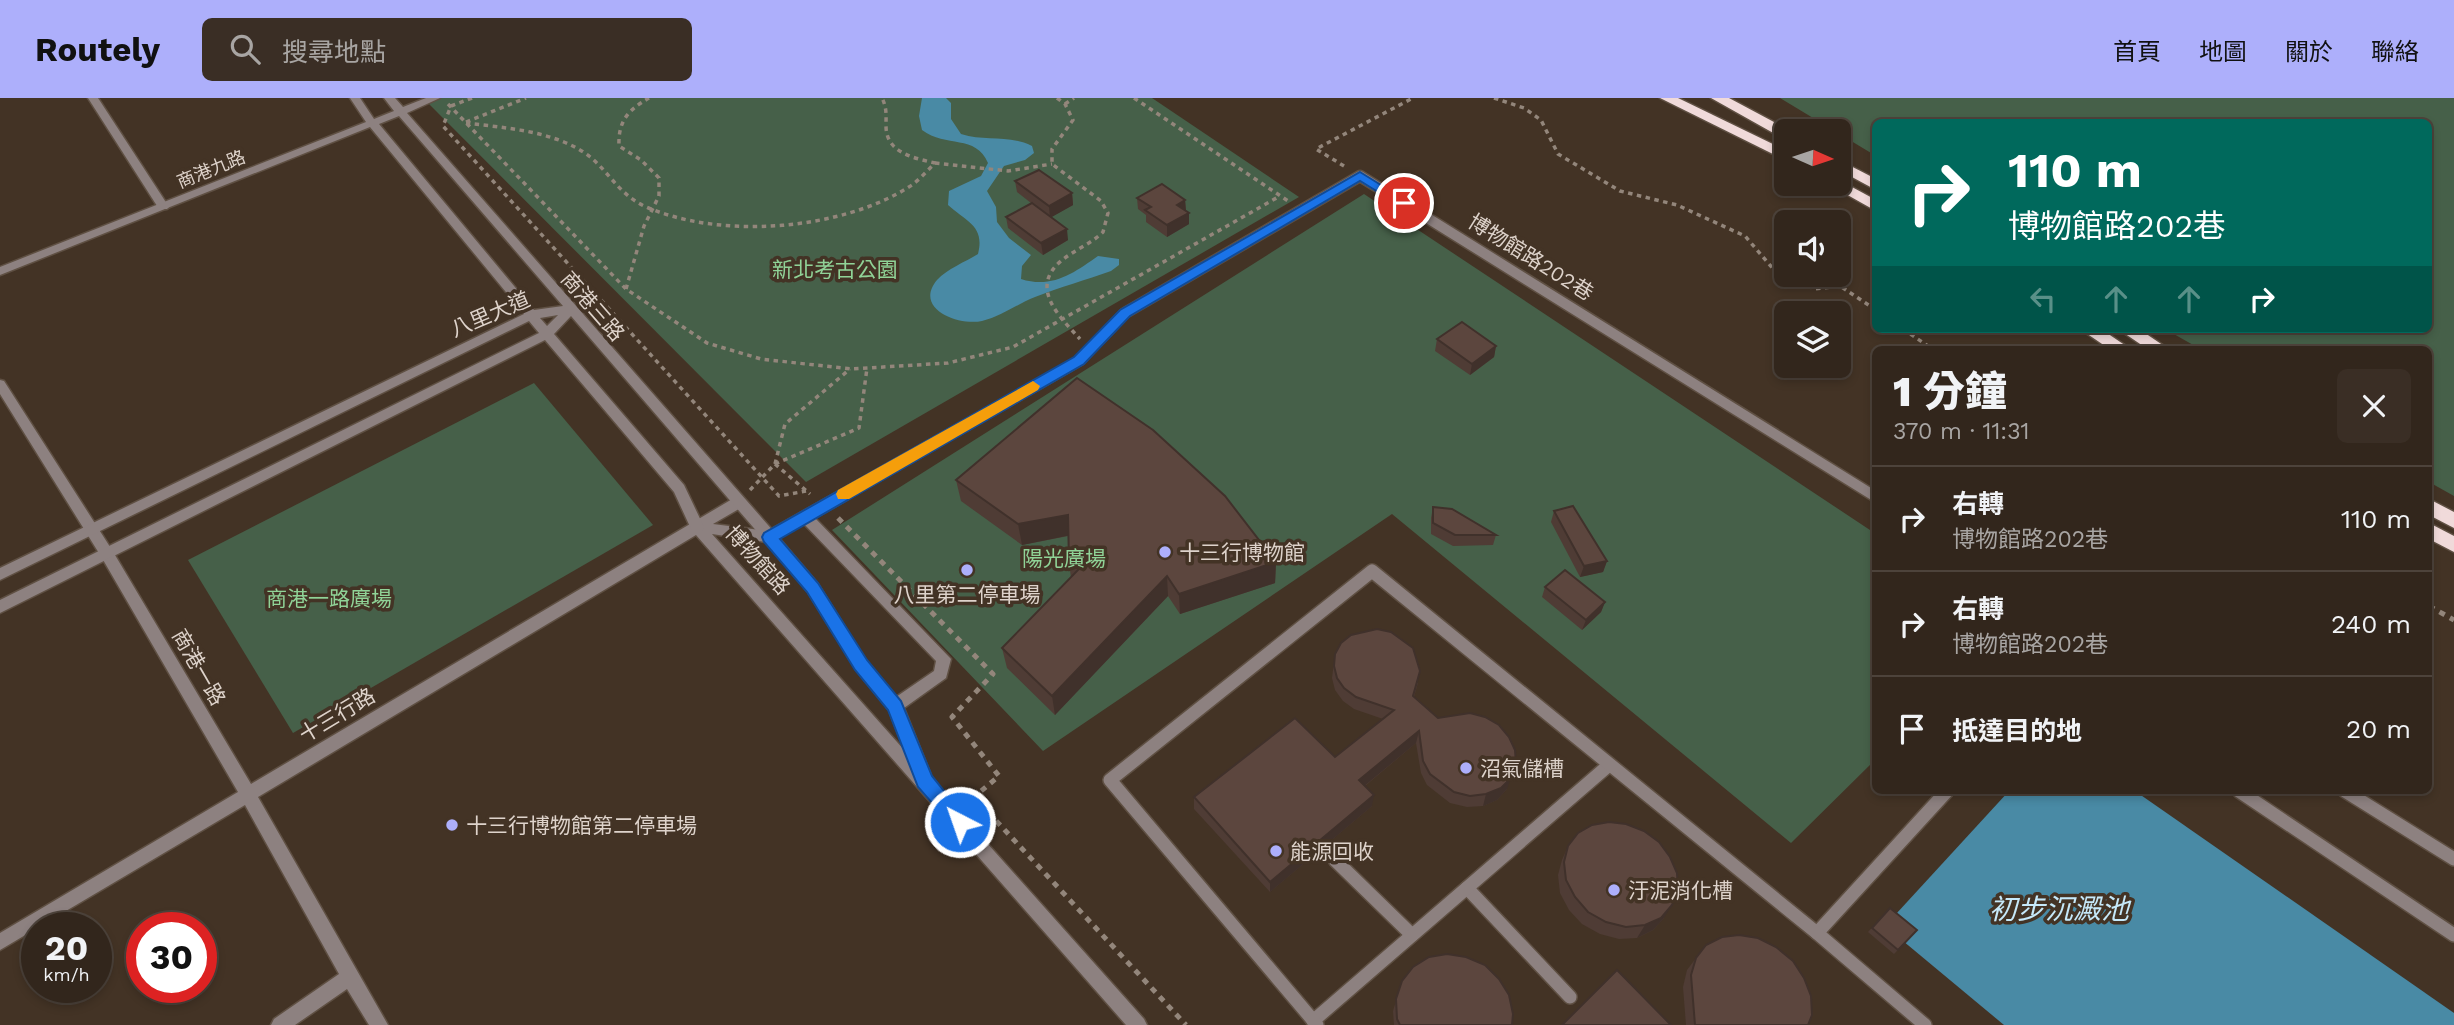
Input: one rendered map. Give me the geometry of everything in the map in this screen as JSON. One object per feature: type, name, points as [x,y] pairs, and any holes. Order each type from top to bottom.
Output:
[{"type":"highway","points":[[1667,98],[1774,150]]},
{"type":"highway","points":[[1686,98],[1774,149]]},
{"type":"highway","points":[[1718,98],[1774,127]]},
{"type":"highway","points":[[1728,98],[1774,126]]},
{"type":"highway","points":[[1852,171],[1872,183]]},
{"type":"highway","points":[[1852,193],[1872,204]]},
{"type":"highway","points":[[2095,333],[2117,346]]},
{"type":"highway","points":[[2133,333],[2155,346]]},
{"type":"highway","points":[[2432,508],[2454,521]]},
{"type":"highway","points":[[2432,532],[2454,545]]},
{"type":"street","points":[[93,98],[163,206]]},
{"type":"street","points":[[355,98],[372,123],[531,315],[679,489],[697,527],[770,537],[1079,360],[1125,313]]},
{"type":"street","name":"商港三路","points":[[389,98],[770,537]]},
{"type":"street","name":"商港九路","points":[[0,271],[435,98]]},
{"type":"street","name":"八里大道","points":[[0,574],[531,315],[570,309]]},
{"type":"street","name":"八里大道","points":[[0,607],[547,334],[570,309]]},
{"type":"street","name":"商港一路","points":[[0,384],[90,531],[107,554],[379,1025]]},
{"type":"street","name":"十三行路","points":[[0,942],[739,502]]},
{"type":"street","points":[[805,517],[944,659],[941,674],[895,706]]},
{"type":"street","name":"博物館路","points":[[697,527],[925,781],[1138,1025]]},
{"type":"street","name":"博物館路","points":[[770,537],[813,588],[861,665],[895,706],[925,781]]},
{"type":"street","points":[[281,1025],[350,977]]},
{"type":"lane","points":[[1125,313],[1360,176]]},
{"type":"lane","name":"博物館路202巷","points":[[1360,176],[1872,496]]},
{"type":"lane","points":[[1609,765],[1412,935],[1315,1023],[1110,780],[1372,571],[1817,933],[1925,1025]]},
{"type":"lane","points":[[1817,933],[1944,794]]},
{"type":"lane","points":[[2243,794],[2454,935]]},
{"type":"lane","points":[[2350,794],[2454,859]]},
{"type":"lane","points":[[1335,860],[1412,935]]},
{"type":"lane","points":[[1467,888],[1570,997]]},
{"type":"path","points":[[471,98],[451,106],[443,126],[779,496],[807,491],[775,464]]},
{"type":"path","points":[[465,122],[526,98]]},
{"type":"path","points":[[626,289],[644,226],[659,196],[659,178],[641,160],[620,146],[618,128],[630,109],[649,98]]},
{"type":"path","points":[[882,98],[889,111],[886,131],[892,144],[906,156],[993,171],[1025,172],[1052,164]]},
{"type":"path","points":[[1052,164],[1052,149],[1073,120],[1065,104],[1057,98]]},
{"type":"path","points":[[1065,104],[1074,98]]},
{"type":"path","points":[[1134,98],[1301,210]]},
{"type":"path","points":[[1360,176],[1316,149],[1413,98]]},
{"type":"path","points":[[1494,98],[1524,108],[1541,120],[1558,154],[1620,191],[1677,205],[1745,236],[1775,271],[1815,289],[1840,286],[1872,307]]},
{"type":"path","points":[[451,106],[626,289],[707,343],[761,359],[851,369],[948,363],[1013,347],[1280,195]]},
{"type":"path","points":[[465,122],[521,132],[575,147],[601,166],[618,189],[654,209],[676,217],[708,222],[767,226],[819,222],[907,190],[935,163]]},
{"type":"path","points":[[1052,164],[1101,201],[1108,213],[1105,229],[1091,241],[1059,260],[1045,282],[1046,298],[1090,349]]},
{"type":"path","points":[[1909,333],[1928,346]]},
{"type":"path","points":[[739,502],[775,464],[859,428],[867,368]]},
{"type":"path","points":[[775,464],[785,424],[851,369]]},
{"type":"path","points":[[825,505],[993,674],[952,717],[999,776],[974,797],[1186,1025]]},
{"type":"path","points":[[2432,608],[2454,620]]},
{"type":"green space","name":"新北考古公園","points":[[438,98],[1152,98],[1299,197],[806,482],[427,102]]},
{"type":"green space","points":[[1780,98],[2454,98],[2454,496],[2432,484],[2432,346],[2195,346],[2172,333],[2432,333],[2432,119],[1872,119],[1872,154],[1852,142],[1852,119],[1815,119]]},
{"type":"green space","name":"陽光廣場","points":[[1364,194],[1872,531],[1872,763],[1791,843],[1392,514],[1043,751],[832,530]]},
{"type":"green space","name":"商港一路廣場","points":[[534,383],[653,525],[293,733],[188,560]]},
{"type":"water","points":[[922,98],[946,98],[951,103],[951,119],[961,134],[1014,140],[1032,146],[1034,153],[1025,160],[1004,166],[987,191],[996,207],[997,222],[1009,238],[1031,255],[1022,266],[1021,279],[1032,282],[1053,281],[1098,256],[1119,259],[1119,265],[1111,271],[1035,297],[982,321],[962,321],[942,313],[931,299],[931,290],[941,276],[978,254],[979,245],[979,237],[973,225],[948,205],[949,191],[981,176],[988,163],[976,148],[941,139],[922,130],[919,116]]},
{"type":"water","name":"初步沉澱池","points":[[2006,794],[2139,794],[2454,1013],[2454,1025],[2004,1025],[1885,926]]},
{"type":"building","points":[[1039,170],[1072,193],[1049,206],[1015,181]]},
{"type":"building","points":[[1162,184],[1185,200],[1177,205],[1189,213],[1167,225],[1145,210],[1151,207],[1137,198]]},
{"type":"building","points":[[1032,203],[1067,229],[1041,243],[1006,217]]},
{"type":"building","points":[[1462,322],[1496,346],[1472,364],[1437,339]]},
{"type":"building","name":"十三行博物館","points":[[1077,378],[1153,430],[1225,496],[1276,562],[1179,594],[1167,576],[1052,696],[1002,648],[1079,569],[1069,562],[1068,515],[1018,524],[956,480]]},
{"type":"building","points":[[1573,506],[1607,561],[1584,566],[1554,511]]},
{"type":"building","points":[[1433,507],[1452,509],[1496,535],[1455,535],[1433,523]]},
{"type":"building","points":[[1565,570],[1605,602],[1586,620],[1545,587]]},
{"type":"building","points":[[1377,629],[1391,632],[1413,648],[1420,671],[1413,696],[1438,718],[1470,713],[1499,725],[1515,750],[1516,764],[1511,778],[1501,788],[1486,794],[1470,796],[1454,792],[1430,774],[1423,761],[1419,731],[1359,780],[1374,795],[1270,882],[1194,797],[1295,718],[1335,757],[1394,710],[1356,697],[1344,688],[1337,678],[1334,666],[1335,654],[1341,643],[1351,635]]},
{"type":"building","name":"汙泥消化槽","points":[[1609,822],[1626,824],[1644,831],[1659,842],[1670,857],[1677,873],[1678,890],[1672,905],[1661,918],[1645,925],[1626,927],[1606,922],[1588,912],[1575,897],[1566,880],[1564,862],[1568,846],[1578,833],[1592,825]]},
{"type":"building","points":[[1890,908],[1917,930],[1898,950],[1872,928]]},
{"type":"building","name":"汙泥消化槽","points":[[1739,935],[1758,938],[1776,947],[1793,961],[1811,996],[1812,1015],[1808,1025],[1695,1025],[1691,975],[1696,958],[1706,945],[1722,937]]},
{"type":"building","points":[[1447,954],[1466,957],[1485,965],[1499,979],[1509,995],[1512,1025],[1400,1025],[1396,999],[1402,981],[1413,967],[1429,957]]},
{"type":"building","points":[[1617,970],[1671,1025],[1562,1025]]},
{"type":"slow traffic","points":[[844,494],[1033,386]]},
{"type":"place","name":"十三行博物館","points":[[1165,552]]},
{"type":"place","name":"八里第二停車場","points":[[967,570]]},
{"type":"place","name":"沼氣儲槽","points":[[1466,768]]},
{"type":"place","name":"十三行博物館第二停車場","points":[[452,825]]},
{"type":"place","name":"能源回收","points":[[1276,851]]},
{"type":"place","name":"汙泥消化槽","points":[[1614,890]]},
{"type":"route","points":[[960,822],[925,781],[895,706],[861,665],[813,588],[770,537],[1079,360],[1125,313],[1360,176],[1404,203]]}]
